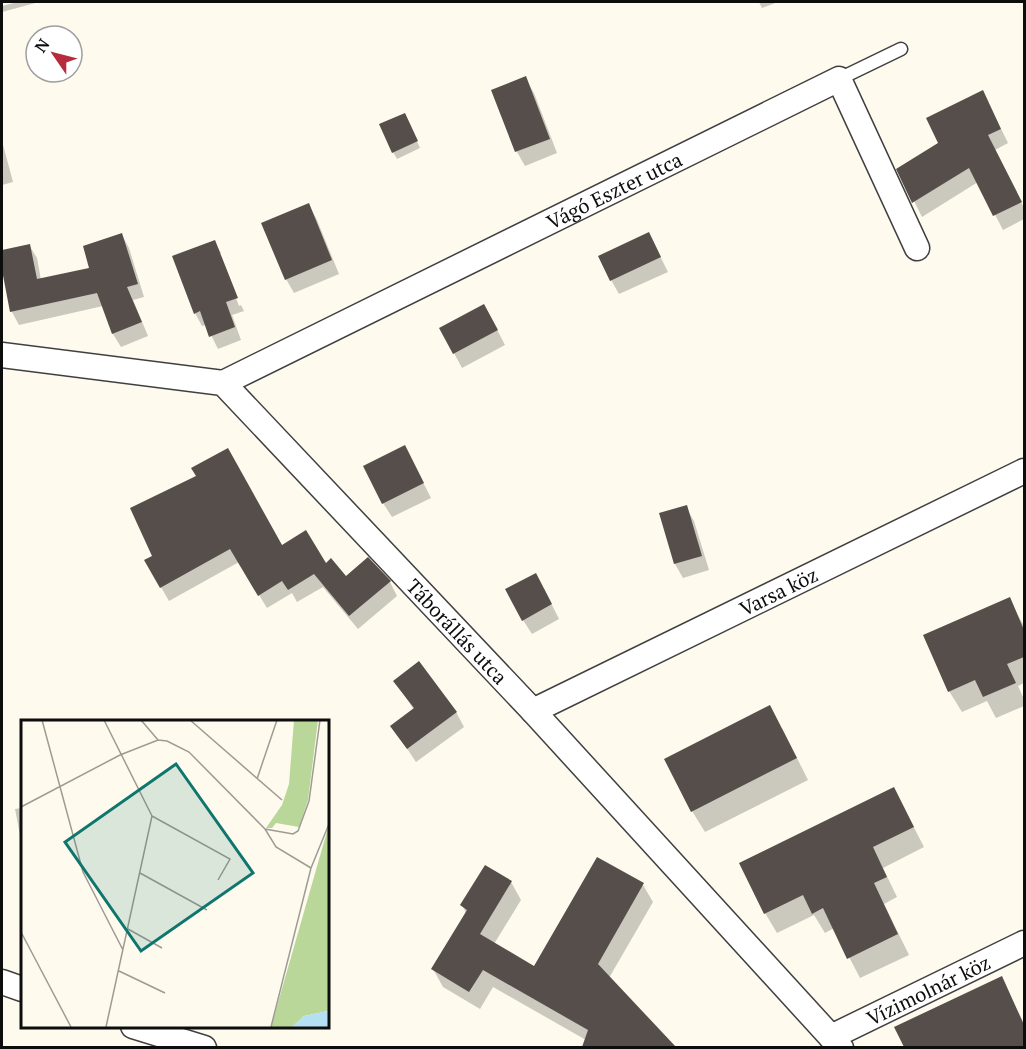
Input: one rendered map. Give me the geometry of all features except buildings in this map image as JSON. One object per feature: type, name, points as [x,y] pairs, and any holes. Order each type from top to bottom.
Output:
[{"type":"street","points":[[839,79],[917,248]]},
{"type":"street","name":"Vágó Eszter utca","points":[[223,383],[839,79]]},
{"type":"street","points":[[2,355],[223,383]]},
{"type":"street","name":"Táborállás utca","points":[[223,383],[533,711],[836,1042]]},
{"type":"street","name":"Varsa köz","points":[[533,711],[1024,471]]},
{"type":"street","name":"Vízimolnár köz","points":[[836,1042],[1024,943]]},
{"type":"street","points":[[2,982],[21,989]]},
{"type":"street","points":[[140,1028],[204,1047]]},
{"type":"lane","points":[[839,79],[901,49]]}]
